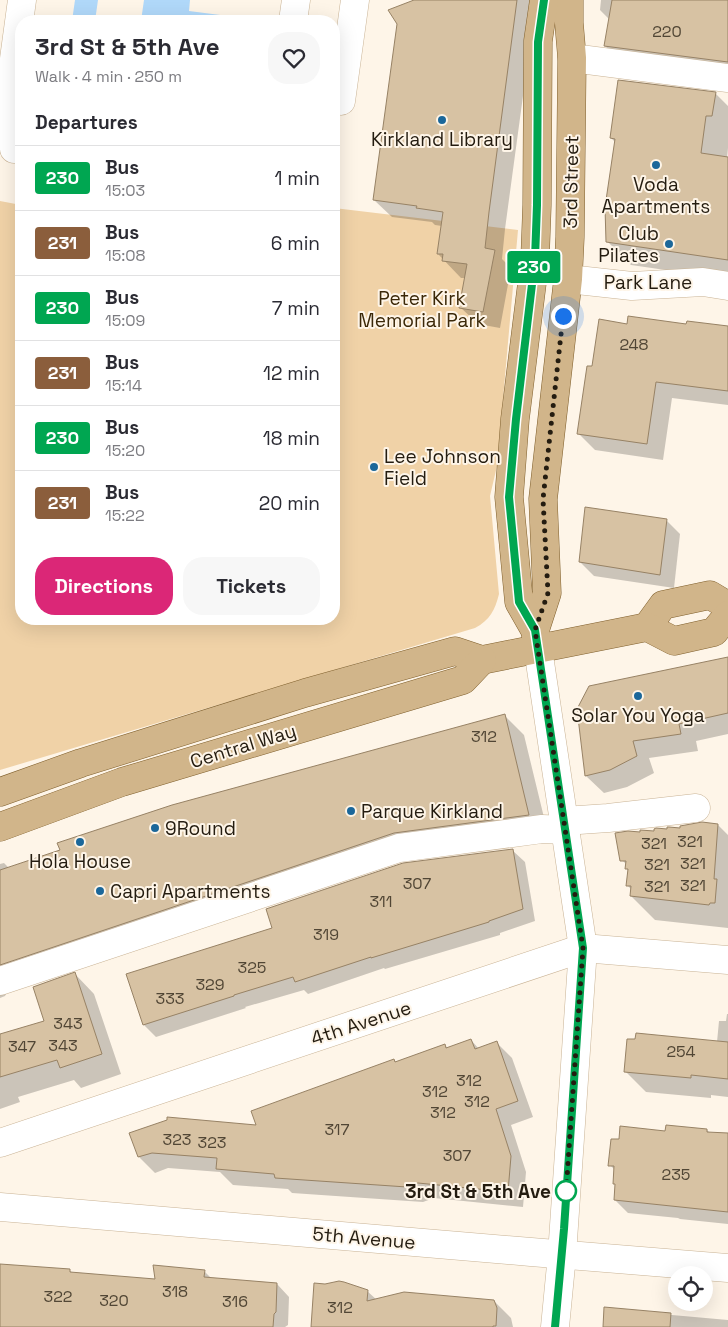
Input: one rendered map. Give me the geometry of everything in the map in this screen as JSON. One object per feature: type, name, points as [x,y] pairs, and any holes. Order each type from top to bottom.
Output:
[{"type":"main road","name":"3rd Street","points":[[536,640],[519,602],[509,497],[516,419],[535,259],[538,42],[544,0]]},
{"type":"main road","name":"3rd Street","points":[[536,640],[548,593],[543,499],[568,280],[572,58],[569,0]]},
{"type":"main road","points":[[728,606],[710,595],[664,605],[647,626],[674,640],[714,632],[728,615]]},
{"type":"main road","name":"Central Way","points":[[0,827],[122,782],[463,680],[482,660],[536,640],[647,626]]},
{"type":"main road","name":"Central Way","points":[[0,792],[81,763],[268,705],[455,651],[482,660]]},
{"type":"street","points":[[20,15],[22,0]]},
{"type":"street","points":[[294,15],[296,0]]},
{"type":"street","points":[[341,101],[355,0]]},
{"type":"street","points":[[14,149],[10,81],[15,47]]},
{"type":"street","points":[[572,58],[728,78]]},
{"type":"street","name":"Park Lane","points":[[568,280],[632,286],[703,282],[728,286]]},
{"type":"street","name":"3rd Street","points":[[536,640],[583,948],[562,1255],[555,1327]]},
{"type":"street","points":[[0,981],[399,848],[608,818],[696,808]]},
{"type":"street","name":"4th Avenue","points":[[0,1143],[583,948],[728,960]]},
{"type":"street","name":"5th Avenue","points":[[0,1206],[728,1268]]},
{"type":"green space","name":"Peter Kirk Memorial Park","points":[[0,201],[15,204],[15,625],[340,625],[340,209],[518,230],[497,466],[490,496],[499,594],[494,610],[488,618],[475,628],[0,770]]},
{"type":"water","points":[[75,0],[98,0],[96,15],[73,15]]},
{"type":"water","points":[[144,0],[190,0],[189,11],[220,15],[142,15]]},
{"type":"building","name":"Kirkland Library","points":[[414,0],[517,0],[485,248],[495,250],[483,312],[459,308],[467,264],[442,261],[443,254],[437,254],[443,212],[416,208],[417,206],[373,200],[397,24],[388,10]]},
{"type":"building","points":[[612,0],[728,0],[728,62],[604,46]]},
{"type":"building","name":"Voda Apartments","points":[[618,80],[716,92],[712,116],[706,116],[701,153],[728,157],[728,260],[606,242],[605,207],[615,139],[610,138]]},
{"type":"building","points":[[628,316],[686,324],[687,321],[728,326],[728,391],[656,382],[647,444],[577,434],[587,366],[592,366],[599,319],[627,324]]},
{"type":"building","points":[[585,507],[667,519],[660,575],[579,562]]},
{"type":"building","points":[[728,657],[728,713],[679,724],[681,734],[633,741],[637,756],[610,770],[585,776],[577,709],[589,686]]},
{"type":"building","name":"Parque Kirkland","points":[[505,714],[529,815],[394,833],[0,965],[0,870],[60,850],[57,843],[172,805]]},
{"type":"building","points":[[702,822],[718,824],[714,879],[717,879],[715,903],[710,903],[709,905],[630,896],[631,886],[626,886],[628,869],[625,869],[626,861],[620,861],[615,833],[640,832],[640,830],[654,831],[656,828],[667,829],[667,827],[680,828],[680,826]]},
{"type":"building","points":[[513,849],[523,909],[489,922],[295,982],[293,977],[143,1025],[126,974],[272,928],[266,909],[403,863]]},
{"type":"building","points":[[75,972],[102,1054],[60,1068],[57,1060],[0,1077],[0,1034],[44,1021],[33,987]]},
{"type":"building","points":[[636,1033],[728,1042],[728,1079],[691,1075],[691,1078],[624,1072],[627,1039],[635,1039]]},
{"type":"building","points":[[471,1039],[475,1049],[497,1041],[518,1101],[496,1109],[511,1156],[508,1192],[418,1183],[407,1187],[275,1178],[274,1174],[216,1169],[217,1158],[152,1153],[138,1157],[129,1133],[167,1120],[167,1117],[256,1125],[251,1111],[394,1059],[395,1062],[445,1044],[446,1048]]},
{"type":"building","points":[[666,1125],[707,1129],[707,1132],[728,1133],[728,1212],[614,1200],[614,1166],[608,1166],[611,1139],[619,1139],[620,1126],[665,1131]]},
{"type":"building","points":[[0,1264],[70,1269],[70,1272],[155,1279],[153,1265],[205,1270],[204,1277],[277,1283],[276,1312],[274,1314],[273,1327],[0,1327]]},
{"type":"building","points":[[339,1281],[368,1290],[367,1301],[404,1292],[494,1300],[497,1308],[496,1326],[311,1327],[314,1283],[325,1284]]},
{"type":"building","points":[[604,1307],[671,1313],[670,1327],[603,1327]]},
{"type":"bus line","name":"230","points":[[544,0],[538,42],[535,259],[516,419],[509,497],[519,602],[535,630],[583,948],[564,1229],[555,1327]]},
{"type":"place","name":"Kirkland Library","points":[[442,120]]},
{"type":"place","name":"Voda Apartments","points":[[656,165]]},
{"type":"place","name":"Club Pilates","points":[[669,244]]},
{"type":"place","name":"Lee Johnson Field","points":[[374,467]]},
{"type":"place","name":"Solar You Yoga","points":[[638,696]]},
{"type":"place","name":"Parque Kirkland","points":[[351,811]]},
{"type":"place","name":"9Round","points":[[155,828]]},
{"type":"place","name":"Hola House","points":[[80,842]]},
{"type":"place","name":"Capri Apartments","points":[[100,891]]},
{"type":"place","name":"3rd St & 5th Ave","points":[[566,1191]]},
{"type":"route","points":[[563,316],[543,499],[548,593],[535,630],[583,948],[566,1191]]}]
